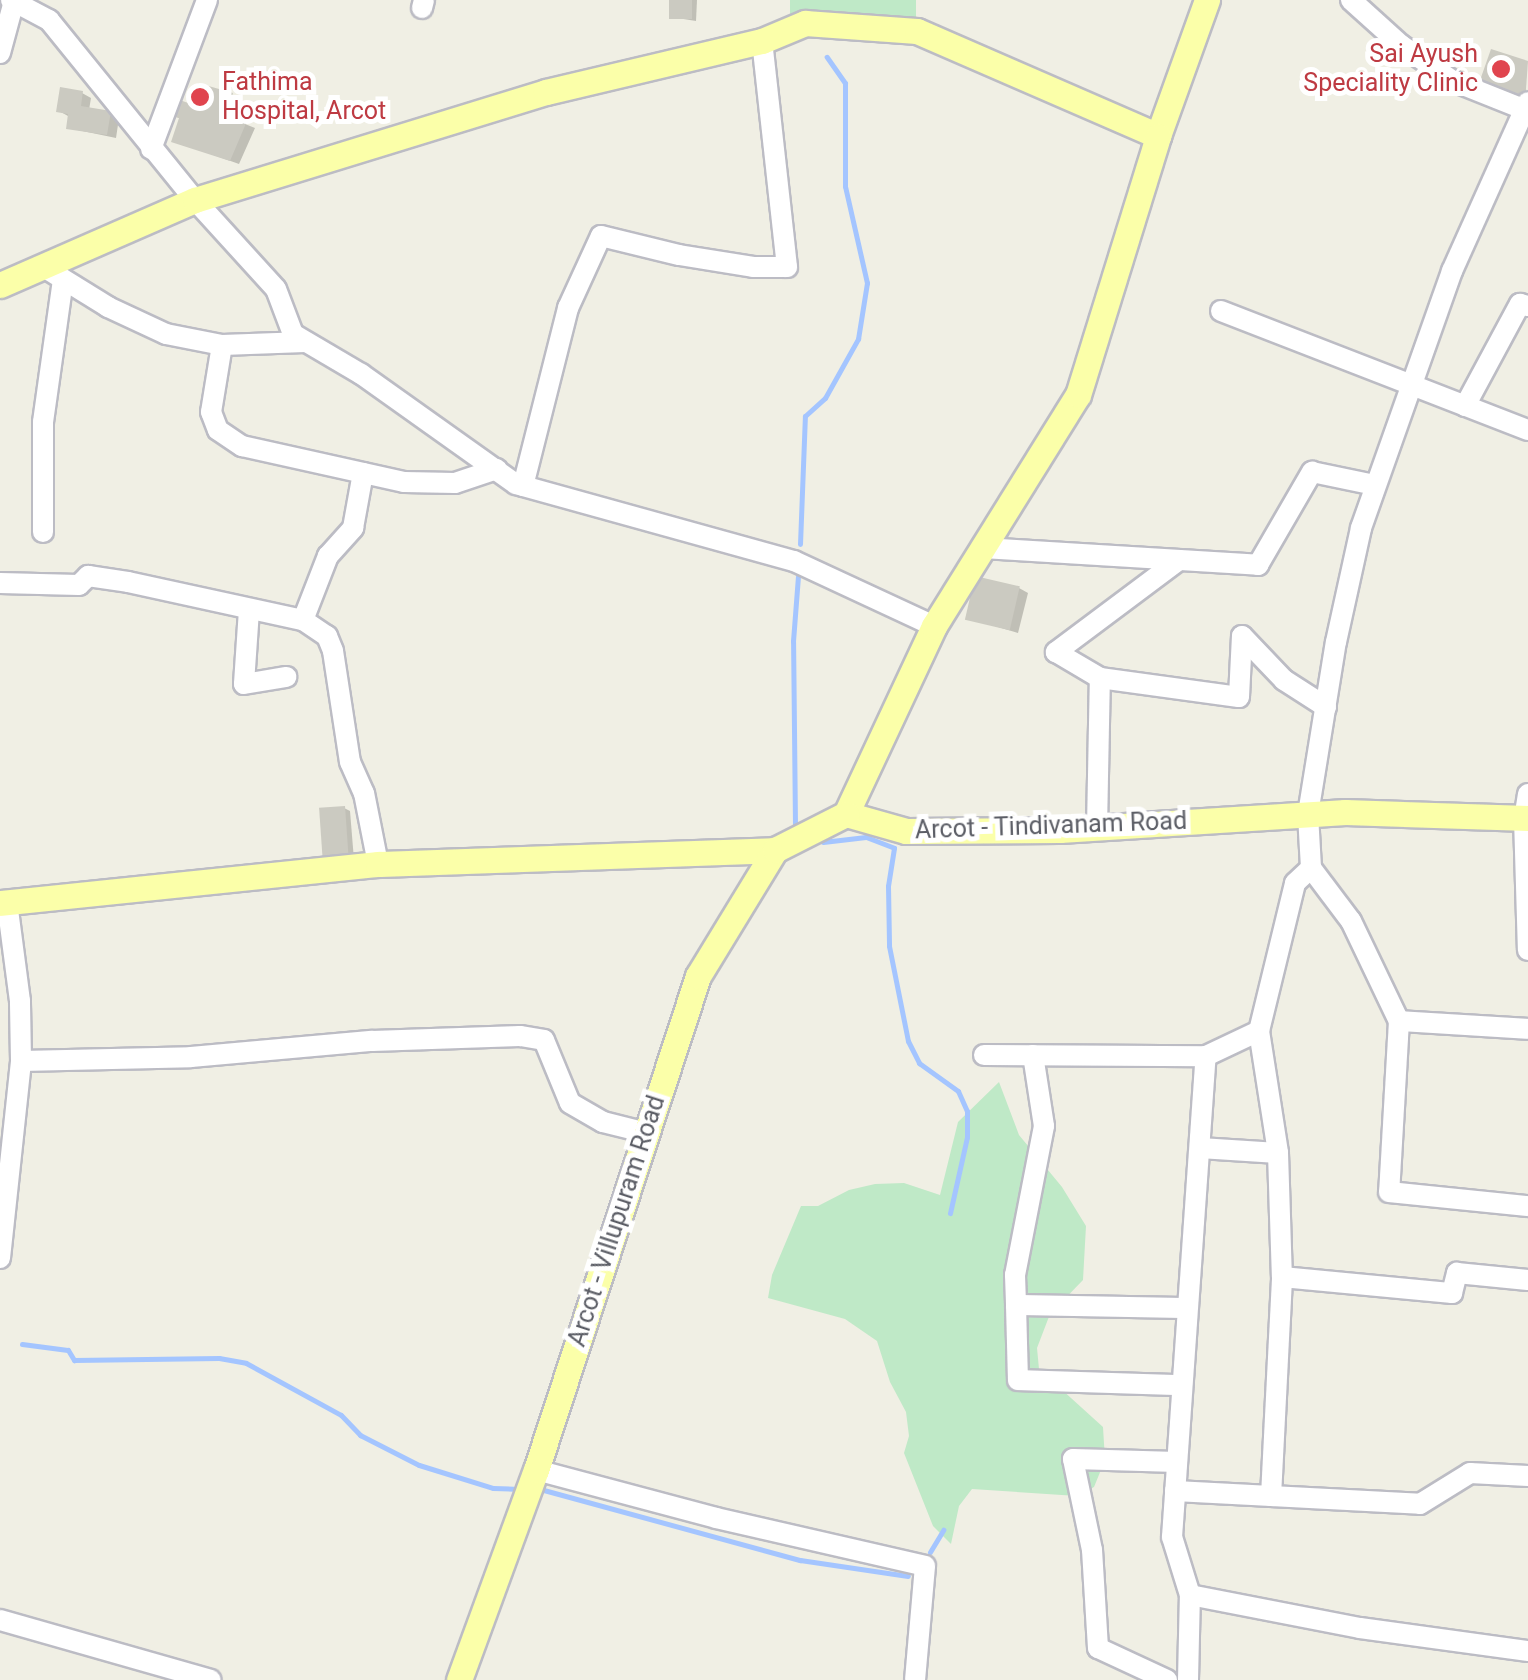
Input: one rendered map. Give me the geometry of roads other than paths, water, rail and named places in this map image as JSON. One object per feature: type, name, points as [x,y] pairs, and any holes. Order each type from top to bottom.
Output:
[{"type":"main road","points":[[3,903],[378,864],[775,850],[846,814],[934,626],[1078,396],[1158,136],[1207,0]]},
{"type":"main road","points":[[4,279],[52,272],[194,200],[546,92],[762,41],[805,24],[917,31],[1158,136]]},
{"type":"main road","name":"Arcot - Tindivanam Road","points":[[846,814],[906,831],[1098,828],[1308,814],[1527,810]]},
{"type":"main road","name":"Arcot - Villupuram Road","points":[[459,1680],[536,1470],[698,976],[775,850]]},
{"type":"street","points":[[152,149],[207,0]]},
{"type":"street","points":[[1351,0],[1401,45],[1452,81],[1527,108],[1452,271],[1375,484],[1349,585],[1308,814],[1311,868],[1351,921],[1398,1022],[1388,1192],[1528,1206]]},
{"type":"street","points":[[0,53],[13,1],[49,20],[194,200],[276,288],[293,334],[361,374],[523,486],[794,561],[934,626]]},
{"type":"street","points":[[523,486],[568,308],[602,236],[680,255],[753,267],[787,267],[762,41]]},
{"type":"street","points":[[43,532],[43,422],[52,272],[166,334],[222,344],[305,342]]},
{"type":"street","points":[[1465,406],[1520,304],[1528,306]]},
{"type":"street","points":[[1221,311],[1528,430]]},
{"type":"street","points":[[222,344],[211,412],[218,430],[242,446],[404,482],[455,483],[497,469]]},
{"type":"street","points":[[983,548],[1258,565],[1312,472],[1375,484]]},
{"type":"street","points":[[303,620],[328,556],[353,528],[363,473]]},
{"type":"street","points":[[1178,560],[1056,652],[1100,678],[1239,697],[1242,636],[1284,680],[1326,707]]},
{"type":"street","points":[[0,583],[79,584],[88,576],[303,620],[327,636],[333,651],[350,762],[364,793],[378,864]]},
{"type":"street","points":[[249,610],[244,684],[286,676]]},
{"type":"street","points":[[1098,828],[1100,678]]},
{"type":"street","points":[[1527,810],[1528,950]]},
{"type":"street","points":[[1272,1496],[1282,1277],[1278,1153],[1259,1032],[1295,883],[1311,868]]},
{"type":"street","points":[[0,1258],[21,1061],[8,982],[3,903]]},
{"type":"street","points":[[1398,1022],[1528,1030]]},
{"type":"street","points":[[984,1055],[1206,1056],[1259,1032]]},
{"type":"street","points":[[21,1061],[191,1057],[372,1041],[520,1036],[544,1040],[570,1103],[603,1122],[647,1132]]},
{"type":"street","points":[[1033,1055],[1044,1126],[1015,1275],[1018,1380],[1182,1386]]},
{"type":"street","points":[[1188,1680],[1190,1595],[1172,1538],[1206,1056]]},
{"type":"street","points":[[1200,1148],[1278,1153]]},
{"type":"street","points":[[1282,1277],[1452,1293],[1457,1273],[1528,1280]]},
{"type":"street","points":[[1016,1305],[1186,1308]]},
{"type":"street","points":[[1167,1680],[1098,1648],[1092,1550],[1073,1459],[1177,1462]]},
{"type":"street","points":[[536,1470],[716,1518],[925,1566],[915,1680]]},
{"type":"street","points":[[1175,1491],[1420,1504],[1470,1473],[1528,1476]]},
{"type":"street","points":[[1190,1595],[1360,1628],[1528,1651]]},
{"type":"street","points":[[0,1620],[212,1680]]},
{"type":"waterway","points":[[800,544],[805,416],[825,398],[858,339],[867,283],[845,186],[845,83],[827,57]]},
{"type":"waterway","points":[[795,825],[793,641],[798,576]]},
{"type":"waterway","points":[[823,842],[866,837],[894,848],[888,886],[889,946],[908,1041],[919,1063],[958,1091],[967,1111],[967,1137],[950,1213]]},
{"type":"waterway","points":[[22,1344],[68,1350],[74,1360],[219,1358],[246,1363],[341,1415],[360,1435],[419,1465],[493,1488],[519,1489]]},
{"type":"waterway","points":[[540,1489],[800,1560],[908,1576]]},
{"type":"waterway","points":[[930,1552],[943,1530]]},
{"type":"place","name":"Sai Ayush Speciality Clinic","points":[[1501,69]]},
{"type":"place","name":"Fathima Hospital, Arcot","points":[[200,97]]}]
